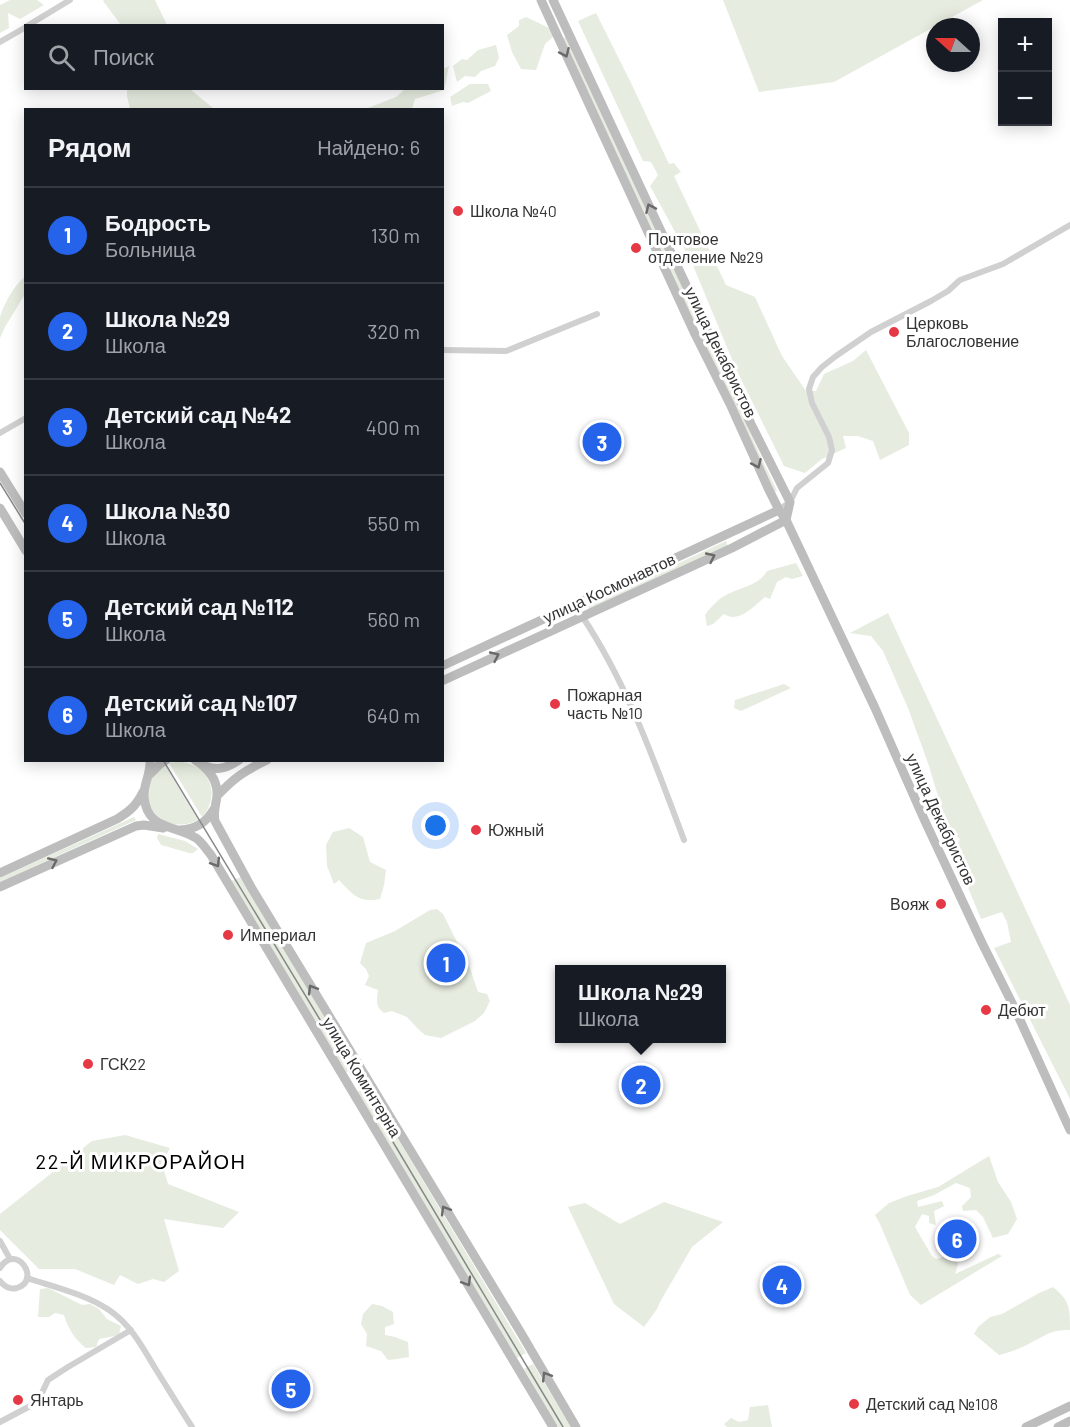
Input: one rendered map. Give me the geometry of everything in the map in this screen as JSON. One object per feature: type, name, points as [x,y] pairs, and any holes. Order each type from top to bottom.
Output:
[{"type":"street","points":[[29,24],[70,0]]},
{"type":"street","name":"улица Декабристов","points":[[541,0],[695,334],[779,510],[786,520],[1070,1130]]},
{"type":"street","name":"улица Декабристов","points":[[553,0],[751,424],[790,502]]},
{"type":"street","points":[[0,42],[24,27]]},
{"type":"street","points":[[556,33],[567,29]]},
{"type":"street","points":[[786,520],[790,502],[798,488],[828,463],[832,450],[829,438],[812,403],[809,389],[813,377],[822,367],[871,332],[931,301],[948,291],[960,280],[1004,264],[1070,225]]},
{"type":"street","points":[[444,350],[506,351],[597,314]]},
{"type":"street","points":[[695,334],[708,329]]},
{"type":"street","points":[[0,433],[24,419]]},
{"type":"street","points":[[0,472],[24,511]]},
{"type":"street","points":[[779,510],[790,502]]},
{"type":"street","points":[[0,508],[24,548]]},
{"type":"street","name":"улица Космонавтов","points":[[444,665],[779,510]]},
{"type":"street","name":"улица Космонавтов","points":[[444,680],[732,548],[786,520]]},
{"type":"street","points":[[726,535],[732,548]]},
{"type":"street","points":[[582,616],[623,687],[654,759],[684,840]]},
{"type":"street","points":[[0,873],[131,811],[144,790],[149,776],[150,762]]},
{"type":"street","points":[[149,776],[163,762]]},
{"type":"street","points":[[0,886],[136,826],[180,830],[196,827],[207,819],[214,809],[217,796],[213,776],[197,762]]},
{"type":"street","points":[[198,762],[216,769],[227,768],[236,762]]},
{"type":"street","points":[[217,796],[245,771],[263,762]]},
{"type":"street","name":"улица Коминтерна","points":[[144,790],[149,812],[159,823],[194,837],[211,855],[553,1427]]},
{"type":"street","name":"улица Коминтерна","points":[[214,809],[216,824],[251,887],[576,1427]]},
{"type":"street","points":[[0,1241],[10,1259],[23,1264],[28,1272],[24,1284],[16,1288],[8,1288],[0,1282]]},
{"type":"street","points":[[0,1268],[10,1259]]},
{"type":"street","points":[[27,1278],[99,1304],[111,1311],[138,1338],[192,1427]]},
{"type":"street","points":[[0,1422],[36,1403],[48,1380],[131,1330]]},
{"type":"street","points":[[1026,1427],[1070,1406]]},
{"type":"street","points":[[1058,1427],[1070,1421]]},
{"type":"shaded area","points":[[10,0],[37,0],[44,5],[20,19],[8,13],[9,28],[0,33],[0,5]]},
{"type":"shaded area","points":[[155,0],[167,24],[120,24],[103,1]]},
{"type":"shaded area","points":[[723,0],[983,0],[950,18],[926,18],[926,31],[834,82],[759,92]]},
{"type":"shaded area","points":[[596,13],[669,164],[674,163],[681,172],[674,176],[726,285],[755,297],[782,356],[806,391],[816,391],[824,374],[853,361],[866,350],[909,433],[909,445],[880,460],[873,441],[858,436],[843,436],[846,448],[822,459],[805,473],[784,466],[736,369],[692,263],[650,186],[658,175],[651,162],[643,161],[578,21]]},
{"type":"shaded area","points":[[526,17],[549,28],[554,36],[545,44],[536,70],[521,69],[512,52],[507,35],[519,26],[519,20]]},
{"type":"shaded area","points":[[566,37],[700,324],[696,326],[563,38]]},
{"type":"shaded area","points":[[496,45],[499,58],[495,66],[481,71],[475,77],[465,76],[457,82],[453,66],[462,59],[467,60],[478,50]]},
{"type":"shaded area","points":[[449,66],[444,90],[444,68]]},
{"type":"shaded area","points":[[470,84],[488,84],[491,91],[468,103],[463,102],[452,106],[450,97]]},
{"type":"shaded area","points":[[127,90],[191,90],[213,108],[130,108]]},
{"type":"shaded area","points":[[404,90],[444,90],[415,99],[412,108],[368,108],[396,97]]},
{"type":"shaded area","points":[[24,278],[24,296],[0,338],[0,318],[3,308]]},
{"type":"shaded area","points":[[705,336],[777,491],[774,492],[702,338]]},
{"type":"shaded area","points":[[726,541],[728,546],[589,610],[587,606]]},
{"type":"shaded area","points":[[796,563],[803,576],[792,579],[786,577],[777,582],[770,599],[765,597],[751,609],[735,617],[724,614],[713,624],[707,626],[705,615],[723,597],[754,583],[767,571]]},
{"type":"shaded area","points":[[888,613],[1070,1005],[1070,1099],[994,948],[1011,942],[1007,922],[1002,912],[981,919],[967,885],[971,871],[956,847],[960,839],[942,826],[942,809],[928,763],[908,708],[883,651],[871,636],[850,633]]},
{"type":"shaded area","points":[[784,684],[791,688],[741,711],[734,708],[735,700]]},
{"type":"shaded area","points":[[179,762],[198,768],[209,782],[211,799],[202,817],[169,763]]},
{"type":"shaded area","points":[[165,765],[198,820],[186,824],[164,821],[150,806],[149,786],[154,775]]},
{"type":"shaded area","points":[[134,817],[136,820],[0,882],[0,878]]},
{"type":"shaded area","points":[[349,828],[363,837],[370,862],[386,870],[380,899],[361,899],[339,880],[334,884],[327,866],[326,845],[333,832]]},
{"type":"shaded area","points":[[158,834],[185,841],[198,849],[189,853],[161,845],[157,838]]},
{"type":"shaded area","points":[[241,877],[355,1068],[345,1073],[231,881]]},
{"type":"shaded area","points":[[437,909],[443,914],[470,968],[478,992],[487,994],[490,1001],[484,1013],[475,1021],[441,1038],[425,1035],[407,1017],[392,1011],[384,1013],[381,1011],[377,1003],[378,990],[365,985],[369,976],[360,963],[366,943],[395,931],[430,910]]},
{"type":"shaded area","points":[[367,1087],[526,1353],[517,1358],[357,1092]]},
{"type":"shaded area","points":[[125,1135],[170,1148],[162,1163],[168,1184],[239,1212],[223,1228],[164,1219],[179,1271],[164,1282],[153,1279],[138,1284],[120,1275],[114,1285],[75,1269],[39,1269],[0,1230],[0,1214],[92,1141]]},
{"type":"shaded area","points":[[989,1156],[998,1182],[1011,1202],[1017,1219],[1008,1234],[993,1238],[983,1217],[976,1210],[963,1211],[962,1206],[971,1197],[970,1188],[956,1183],[917,1201],[918,1207],[942,1201],[944,1206],[934,1211],[936,1225],[929,1223],[929,1216],[922,1214],[915,1227],[936,1259],[943,1257],[937,1244],[942,1232],[958,1264],[955,1274],[998,1254],[1002,1256],[921,1305],[910,1295],[875,1215],[889,1203],[938,1187]]},
{"type":"shaded area","points":[[664,1202],[723,1222],[692,1247],[657,1309],[644,1327],[614,1304],[568,1207],[585,1203],[620,1224]]},
{"type":"shaded area","points":[[1053,1287],[1063,1296],[1068,1305],[1070,1330],[1050,1333],[1020,1348],[999,1355],[974,1334],[978,1327],[990,1317],[1002,1314]]},
{"type":"shaded area","points":[[48,1288],[82,1305],[90,1304],[99,1309],[107,1319],[121,1326],[119,1335],[99,1339],[96,1347],[86,1348],[72,1333],[64,1315],[55,1313],[49,1317],[38,1317],[40,1289]]},
{"type":"shaded area","points":[[372,1304],[393,1312],[394,1324],[385,1327],[385,1335],[408,1342],[409,1357],[388,1360],[381,1351],[366,1346],[367,1334],[361,1324],[363,1314]]},
{"type":"shaded area","points":[[533,1364],[571,1427],[558,1427],[524,1369]]},
{"type":"shaded area","points":[[768,1405],[772,1427],[727,1427],[724,1424],[731,1418],[739,1422],[748,1420],[750,1407]]},
{"type":"tram line","points":[[0,483],[24,522]]},
{"type":"tram line","points":[[164,762],[563,1427]]},
{"type":"place","name":"Школа №40","points":[[458,211]]},
{"type":"place","name":"Почтовое отделение №29","points":[[636,248]]},
{"type":"place","name":"Церковь Благословение","points":[[894,332]]},
{"type":"place","name":"Детский сад №42","points":[[602,442]]},
{"type":"place","name":"Пожарная часть №10","points":[[555,704]]},
{"type":"place","name":"Южный","points":[[476,830]]},
{"type":"place","name":"Вояж","points":[[941,904]]},
{"type":"place","name":"Империал","points":[[228,935]]},
{"type":"place","name":"Бодрость","points":[[446,963]]},
{"type":"place","name":"Дебют","points":[[986,1010]]},
{"type":"place","name":"ГСК22","points":[[88,1064]]},
{"type":"place","name":"Школа №29","points":[[641,1085]]},
{"type":"place","name":"Детский сад №107","points":[[957,1239]]},
{"type":"place","name":"Школа №30","points":[[782,1285]]},
{"type":"place","name":"Детский сад №112","points":[[291,1389]]},
{"type":"place","name":"Янтарь","points":[[18,1400]]},
{"type":"place","name":"Детский сад №108","points":[[854,1404]]},
{"type":"district","name":"22-Й МИКРОРАЙОН","points":[[141,1162]]}]
